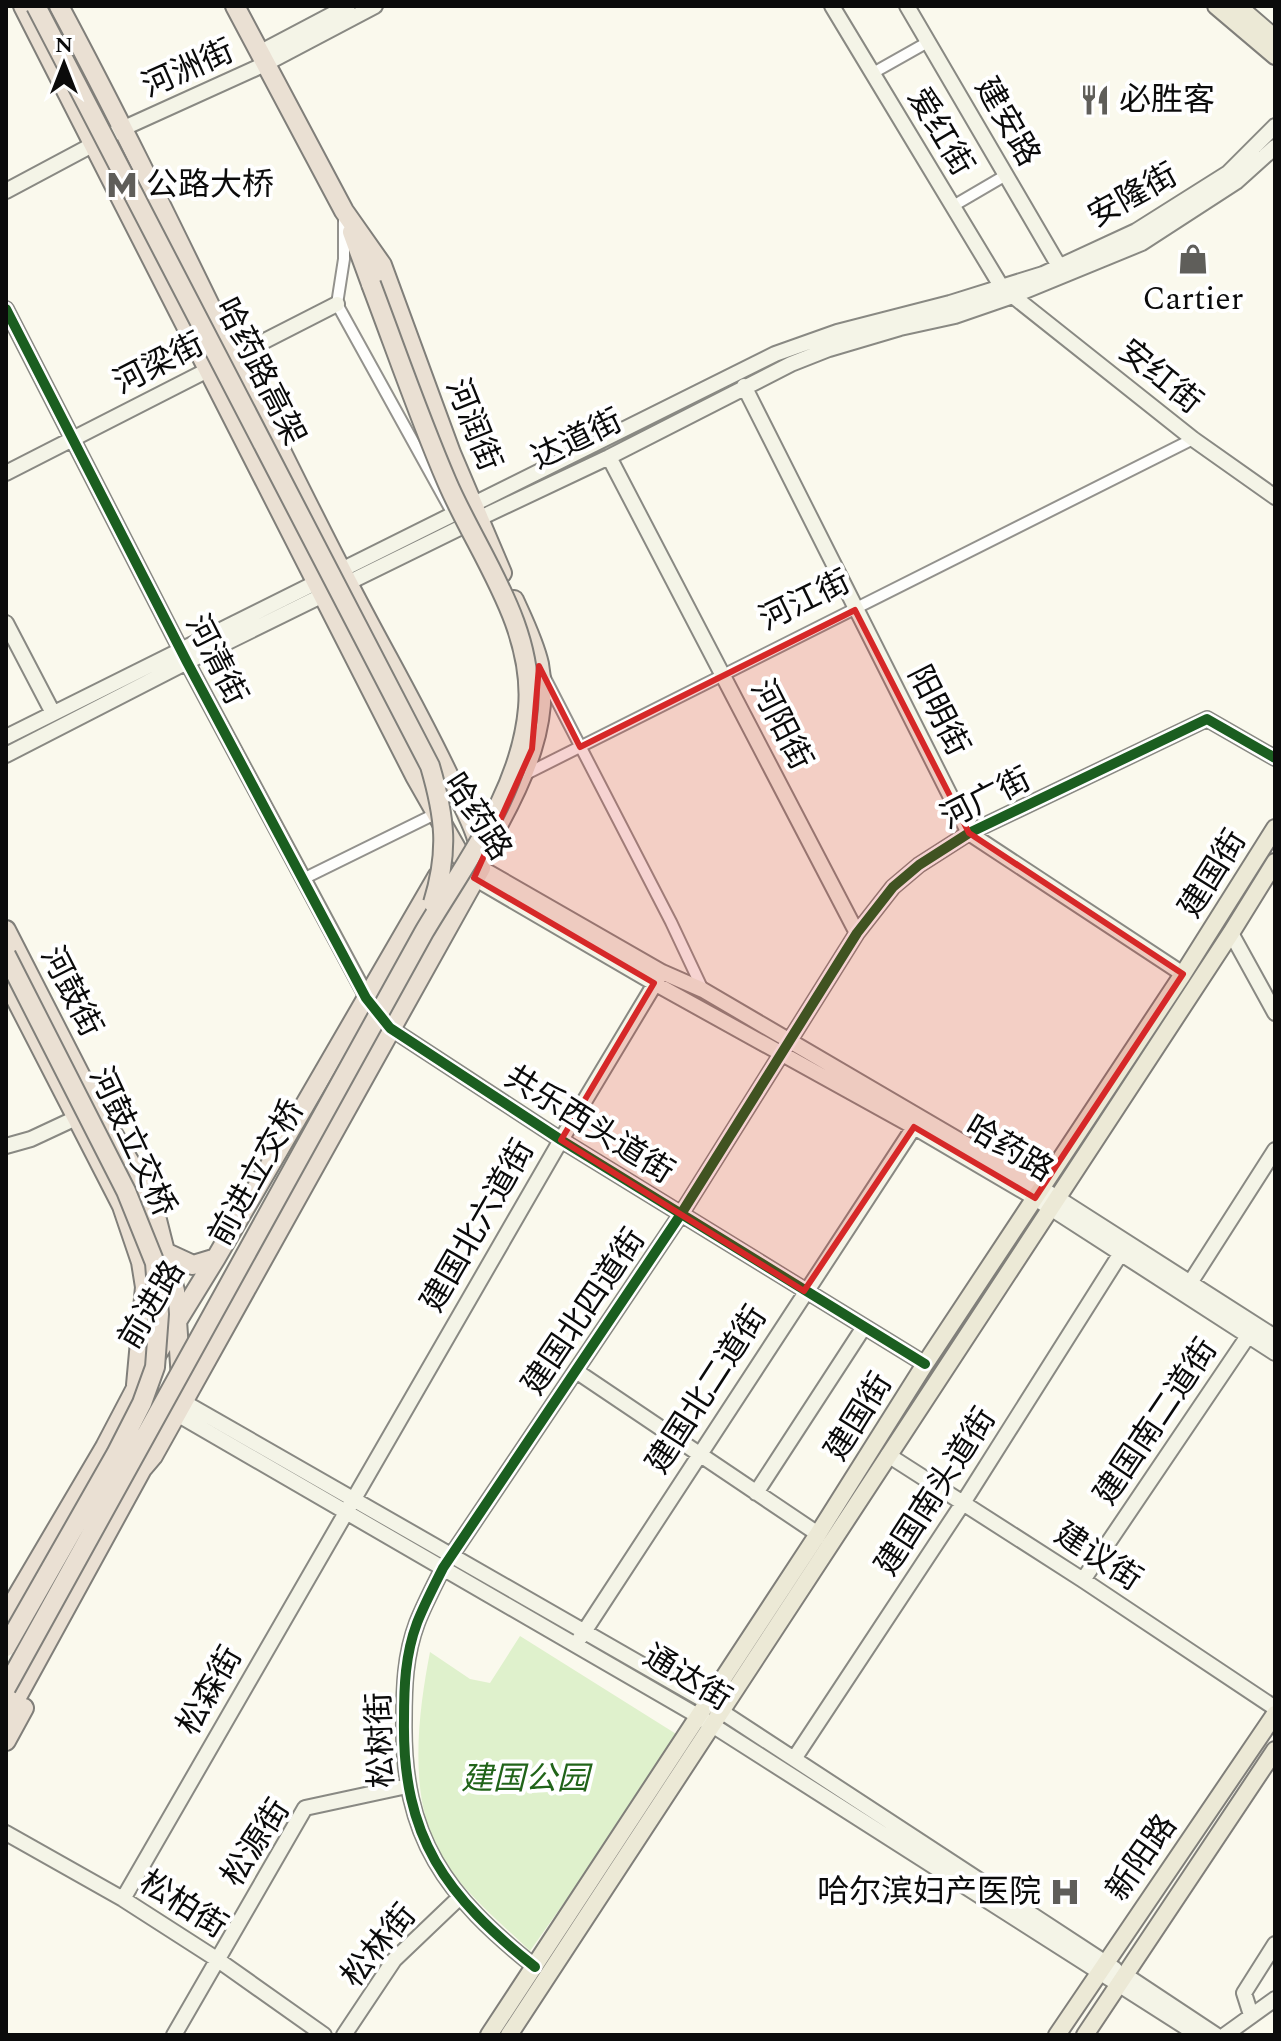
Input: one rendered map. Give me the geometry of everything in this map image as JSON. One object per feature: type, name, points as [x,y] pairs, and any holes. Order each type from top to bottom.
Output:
[{"type":"highway","name":"哈药路","points":[[23,6],[435,814],[454,845],[479,867]]},
{"type":"highway","name":"哈药路高架","points":[[36,6],[430,766],[442,810],[445,854],[440,883],[424,932]]},
{"type":"highway","name":"哈药路","points":[[59,6],[124,128],[234,357],[345,577],[441,758],[469,819],[479,867]]},
{"type":"highway","name":"河润街","points":[[235,6],[344,211],[382,265],[421,376],[475,511],[525,624],[533,672],[536,734],[524,775]]},
{"type":"highway","points":[[344,211],[447,482],[498,584],[533,672]]},
{"type":"highway","name":"前进立交桥","points":[[6,1688],[424,932],[506,790],[525,726],[533,672]]},
{"type":"highway","points":[[6,1741],[134,1507],[153,1456],[479,867],[524,775]]},
{"type":"highway","name":"前进路","points":[[6,1615],[469,819]]},
{"type":"highway","name":"河鼓街","points":[[6,930],[93,1100],[137,1174],[157,1220],[175,1291],[179,1408]]},
{"type":"highway","name":"河鼓立交桥","points":[[6,955],[126,1191],[155,1263],[159,1314],[155,1367],[142,1403],[6,1647]]},
{"type":"highway","name":"河鼓街","points":[[6,980],[122,1206],[141,1262],[145,1287],[136,1388]]},
{"type":"highway","points":[[167,1253],[193,1265],[216,1258]]},
{"type":"highway","points":[[6,1717],[142,1469],[153,1456]]},
{"type":"main road","points":[[1216,6],[1275,56]]},
{"type":"main road","points":[[1246,9],[1275,38]]},
{"type":"main road","name":"建国街","points":[[489,2035],[888,1455],[1275,828]]},
{"type":"main road","name":"建国街","points":[[509,2035],[925,1364],[1046,1198],[1231,933],[1275,862]]},
{"type":"main road","name":"新阳路","points":[[1057,2035],[1275,1711]]},
{"type":"main road","name":"新阳路","points":[[1085,2035],[1275,1750]]},
{"type":"street","points":[[262,59],[348,6]]},
{"type":"street","points":[[262,59],[375,6]]},
{"type":"street","name":"爱红街","points":[[832,6],[1001,286]]},
{"type":"street","name":"建安路","points":[[907,6],[1059,266]]},
{"type":"street","points":[[873,73],[928,42]]},
{"type":"street","name":"河洲街","points":[[6,191],[262,59]]},
{"type":"street","name":"安隆街","points":[[1001,286],[1043,274],[1136,231],[1228,173],[1275,126]]},
{"type":"street","name":"安隆街","points":[[1013,296],[1142,243],[1236,182],[1275,147]]},
{"type":"street","points":[[953,206],[1006,175]]},
{"type":"street","name":"河润街","points":[[344,211],[344,259],[337,304],[453,514]]},
{"type":"street","points":[[1001,286],[1013,296]]},
{"type":"street","name":"达道街","points":[[184,656],[475,511],[775,354],[837,332],[950,303],[1001,286]]},
{"type":"street","name":"达道街","points":[[345,577],[453,514],[475,511],[609,457],[744,386],[829,349],[955,316],[1013,296]]},
{"type":"street","name":"安红街","points":[[1013,296],[1193,439],[1275,497]]},
{"type":"street","name":"河梁街","points":[[6,473],[337,304]]},
{"type":"street","name":"河清街","points":[[6,309],[184,656],[366,998],[390,1028]]},
{"type":"street","name":"阳明街","points":[[744,386],[969,833],[1183,974]]},
{"type":"street","name":"河江街","points":[[524,775],[1193,439]]},
{"type":"street","name":"河阳街","points":[[609,457],[857,933]]},
{"type":"street","points":[[6,623],[53,713]]},
{"type":"street","points":[[6,737],[184,656]]},
{"type":"street","points":[[6,755],[184,656]]},
{"type":"street","name":"河润街","points":[[533,672],[580,747],[703,990]]},
{"type":"street","name":"河广街","points":[[784,1047],[857,933],[893,887],[919,865],[969,833],[1207,719],[1275,758]]},
{"type":"street","points":[[303,879],[435,814]]},
{"type":"street","name":"哈药路","points":[[479,867],[658,978],[1046,1198],[1275,1337]]},
{"type":"street","points":[[1231,933],[1275,1013]]},
{"type":"street","name":"哈药路","points":[[658,978],[703,990],[784,1047],[914,1127],[1046,1198],[1121,1253],[1275,1353]]},
{"type":"street","name":"建国北六道街","points":[[349,1505],[658,978]]},
{"type":"street","name":"共乐西头道街","points":[[390,1028],[561,1140],[925,1364]]},
{"type":"street","name":"建国北四道街","points":[[447,1562],[681,1214],[784,1047]]},
{"type":"street","points":[[6,1146],[31,1139],[93,1100]]},
{"type":"street","points":[[6,1137],[74,1114]]},
{"type":"street","name":"建国北二道街","points":[[575,1645],[914,1127]]},
{"type":"street","points":[[1190,1283],[1275,1150]]},
{"type":"street","name":"建国南头道街","points":[[794,1759],[963,1503],[1121,1253]]},
{"type":"street","points":[[756,1493],[864,1327]]},
{"type":"street","name":"建国南二道街","points":[[1083,1580],[1248,1336]]},
{"type":"street","points":[[576,1371],[818,1534]]},
{"type":"street","name":"通达街","points":[[136,1388],[179,1408],[447,1562],[575,1645],[794,1759],[1102,1966]]},
{"type":"street","name":"建议街","points":[[888,1455],[1083,1580],[1275,1711]]},
{"type":"street","name":"松森街","points":[[123,1899],[349,1505]]},
{"type":"street","name":"通达街","points":[[447,1562],[584,1632],[1122,1979],[1216,2035]]},
{"type":"street","name":"松树街","points":[[447,1562],[416,1624],[407,1659],[403,1737],[413,1814],[431,1856],[460,1897],[506,1944],[535,1967]]},
{"type":"street","name":"松源街","points":[[174,2035],[305,1808],[407,1786]]},
{"type":"street","name":"松柏街","points":[[6,1833],[123,1899],[218,1960],[324,2035]]},
{"type":"street","name":"松林街","points":[[344,2035],[394,1960],[460,1897]]},
{"type":"street","points":[[1251,2015],[1244,1993],[1275,1944]]},
{"type":"street","name":"通达街","points":[[1122,1979],[1198,2035]]},
{"type":"street","points":[[1225,2035],[1275,1999]]},
{"type":"highlighted area","points":[[855,610],[969,833],[1183,974],[1035,1198],[914,1127],[804,1291],[561,1140],[654,983],[474,878],[532,749],[539,666],[580,747]]},
{"type":"green space","name":"建国公园","points":[[520,1636],[681,1737],[530,1951],[472,1895],[442,1857],[424,1810],[418,1756],[430,1652],[470,1679],[490,1683]]},
{"type":"cycle path","points":[[6,309],[187,662],[366,998],[390,1028],[561,1140],[925,1364]]},
{"type":"cycle path","points":[[535,1967],[504,1941],[454,1889],[435,1861],[421,1831],[411,1798],[405,1762],[404,1720],[408,1659],[417,1623],[443,1568],[681,1214],[857,933],[893,887],[919,865],[969,833],[1207,719],[1275,758]]},
{"type":"place","name":"必胜客","points":[[1095,100]]},
{"type":"place","name":"公路大桥","points":[[122,185]]},
{"type":"place","name":"Cartier","points":[[1193,259]]},
{"type":"place","name":"哈尔滨妇产医院","points":[[1065,1892]]}]
